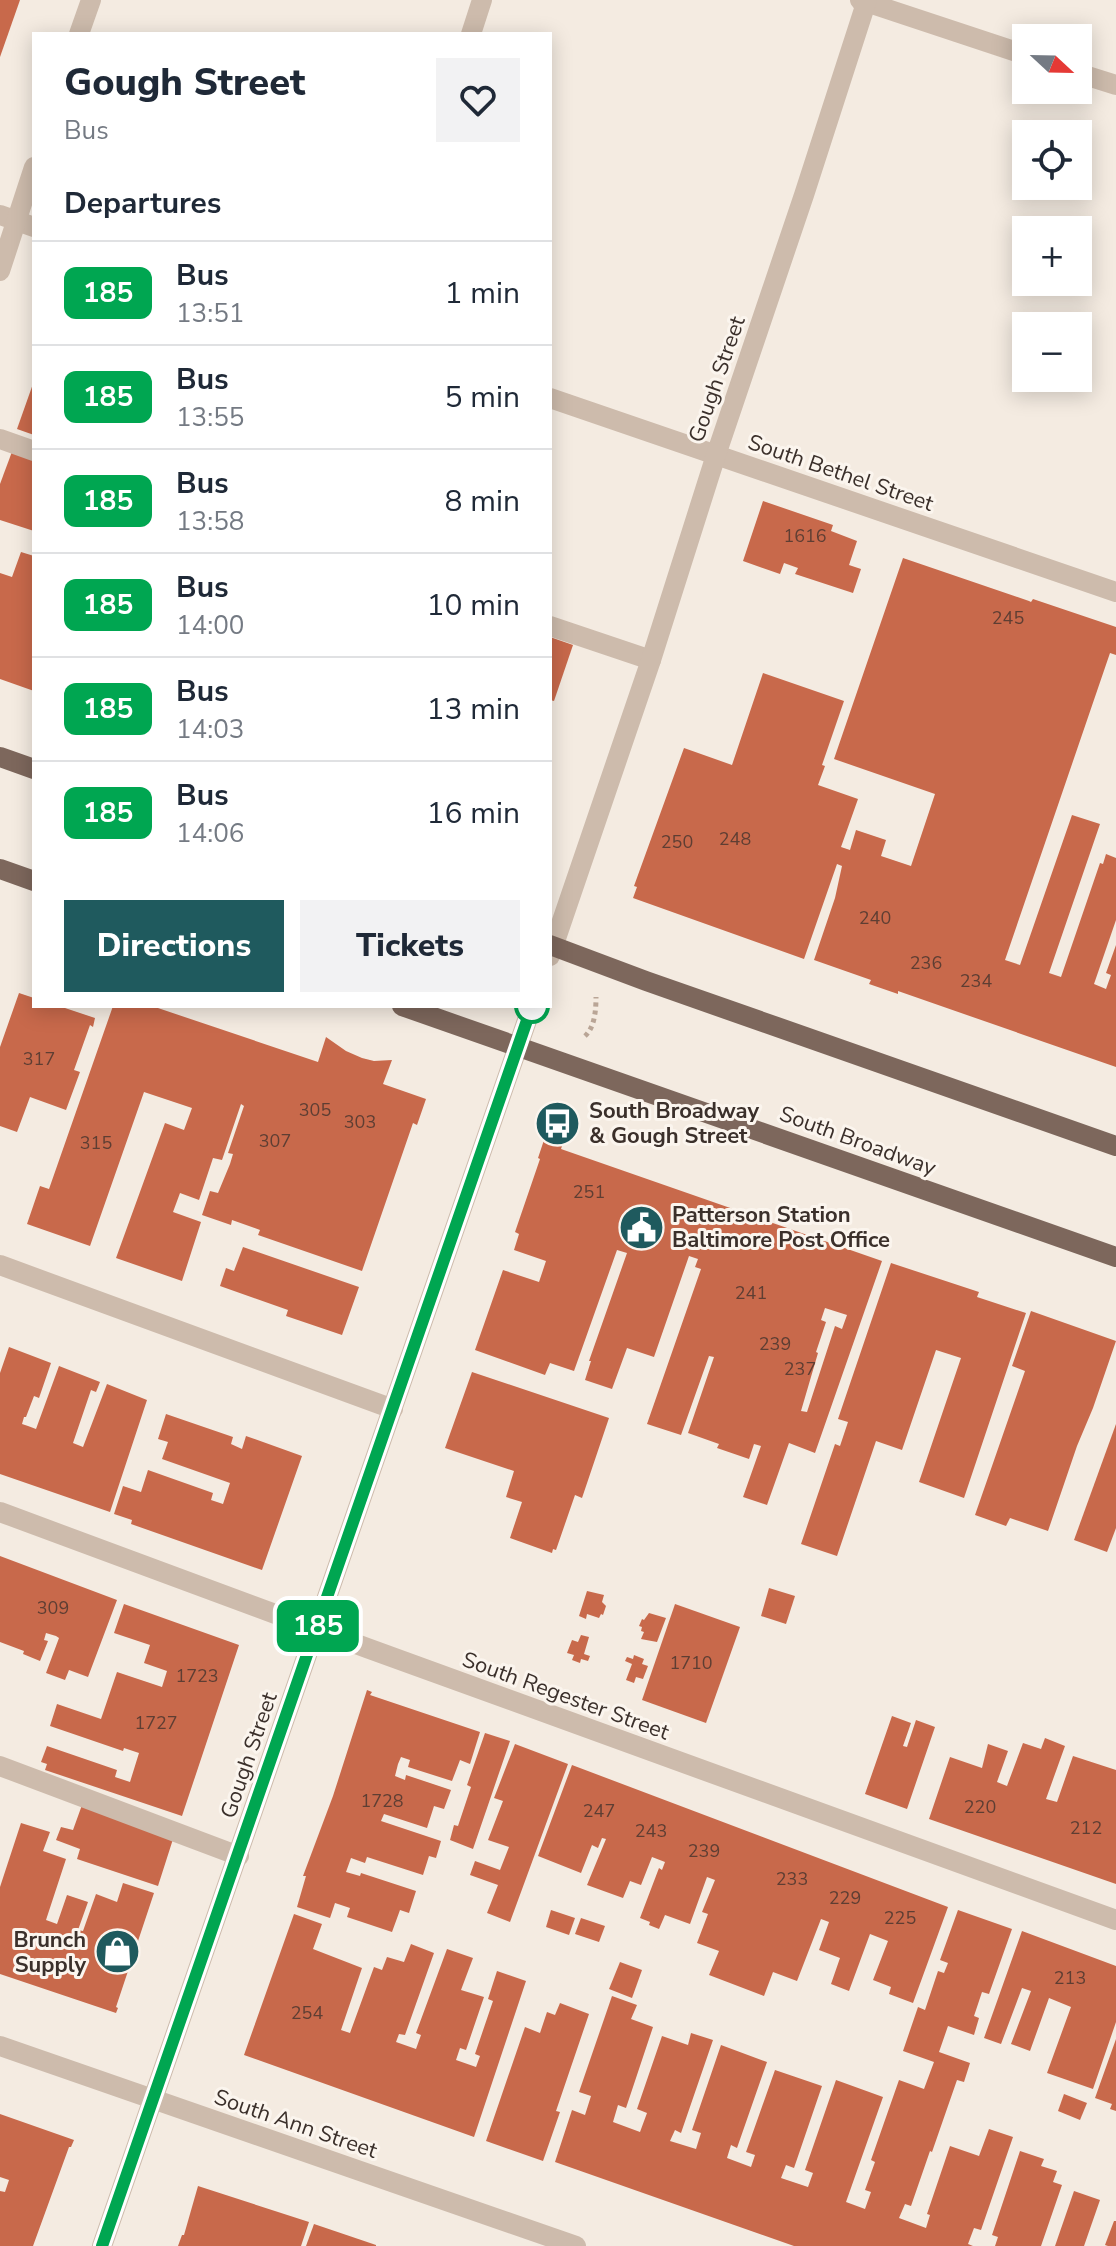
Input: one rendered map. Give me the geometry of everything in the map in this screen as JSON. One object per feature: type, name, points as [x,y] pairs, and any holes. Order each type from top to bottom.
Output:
[{"type":"main road","points":[[0,757],[32,768]]},
{"type":"main road","points":[[0,869],[32,880]]},
{"type":"main road","points":[[552,949],[1116,1146]]},
{"type":"main road","name":"South Broadway","points":[[408,1008],[1116,1257]]},
{"type":"street","points":[[80,32],[91,0]]},
{"type":"street","points":[[472,32],[482,0]]},
{"type":"street","points":[[864,1],[1012,50]]},
{"type":"street","name":"Gough Street","points":[[552,946],[651,660],[804,195],[864,1]]},
{"type":"street","points":[[1092,77],[1116,85]]},
{"type":"street","points":[[0,271],[32,173]]},
{"type":"street","name":"South Bethel Street","points":[[552,399],[1116,592]]},
{"type":"street","points":[[0,439],[32,450]]},
{"type":"street","points":[[552,627],[651,660]]},
{"type":"street","name":"Gough Street","points":[[102,2246],[531,1008]]},
{"type":"street","points":[[0,1265],[393,1409]]},
{"type":"street","name":"South Regester Street","points":[[0,1512],[1116,1920]]},
{"type":"street","points":[[0,1766],[239,1856]]},
{"type":"street","name":"South Ann Street","points":[[0,2046],[576,2246]]},
{"type":"path","points":[[582,1038],[590,1032],[596,996]]},
{"type":"building","points":[[0,0],[20,0],[0,57]]},
{"type":"building","points":[[32,387],[32,434],[17,429]]},
{"type":"building","points":[[13,449],[32,456],[32,530],[0,520],[0,484]]},
{"type":"building","points":[[763,501],[833,525],[831,531],[857,541],[849,565],[861,569],[853,593],[795,574],[798,568],[784,563],[780,574],[743,561]]},
{"type":"building","points":[[21,552],[32,555],[32,690],[0,679],[0,573],[12,577]]},
{"type":"building","points":[[903,558],[1031,602],[1033,599],[1116,627],[1116,655],[1110,653],[1005,960],[1020,965],[1072,815],[1100,824],[1049,973],[1061,977],[1100,863],[1103,864],[1106,854],[1116,858],[1116,920],[1094,984],[1106,989],[1111,975],[1106,973],[1116,945],[1116,1067],[898,991],[898,994],[869,984],[871,980],[814,960],[835,898],[842,866],[837,864],[804,959],[633,898],[637,887],[634,886],[684,748],[732,765],[763,673],[844,701],[818,785],[858,799],[841,847],[850,850],[856,830],[886,840],[881,856],[911,866],[935,794],[834,759]]},
{"type":"building","points":[[552,638],[573,645],[552,700]]},
{"type":"building","points":[[19,993],[32,997],[32,1008],[65,1008],[95,1018],[74,1070],[80,1072],[66,1110],[30,1097],[17,1132],[0,1126],[0,1047]]},
{"type":"building","points":[[112,1008],[158,1008],[318,1062],[326,1037],[362,1058],[392,1060],[383,1084],[426,1099],[417,1125],[413,1123],[362,1271],[258,1235],[260,1230],[232,1220],[231,1225],[202,1215],[210,1191],[218,1193],[230,1164],[233,1154],[228,1153],[244,1106],[241,1104],[222,1160],[213,1158],[199,1200],[180,1193],[173,1212],[201,1222],[182,1281],[116,1258],[165,1123],[184,1130],[192,1108],[144,1092],[90,1246],[27,1224],[40,1186],[49,1189]]},
{"type":"building","points":[[544,1140],[562,1146],[561,1149],[882,1261],[815,1453],[789,1443],[767,1505],[743,1497],[761,1446],[754,1444],[749,1459],[717,1448],[719,1444],[688,1433],[714,1357],[709,1356],[681,1435],[647,1424],[701,1269],[695,1267],[698,1259],[689,1256],[654,1357],[627,1348],[612,1389],[585,1380],[627,1253],[617,1250],[574,1371],[550,1363],[545,1375],[475,1350],[503,1270],[539,1282],[546,1261],[514,1250],[519,1234],[515,1232]],"holes":[[[825,1308],[847,1315],[842,1329],[835,1326],[807,1412],[801,1411],[826,1322],[821,1320]]]},
{"type":"building","points":[[243,1247],[359,1287],[342,1335],[286,1316],[288,1310],[220,1286],[226,1268],[234,1271]]},
{"type":"building","points":[[891,1263],[979,1292],[977,1297],[1026,1313],[964,1498],[919,1482],[961,1358],[936,1350],[902,1450],[876,1441],[837,1556],[801,1544],[835,1444],[840,1446],[848,1422],[838,1419]]},
{"type":"building","points":[[1031,1311],[1116,1341],[1048,1531],[1010,1518],[1006,1526],[975,1515],[1025,1371],[1012,1366]]},
{"type":"building","points":[[9,1347],[51,1363],[39,1398],[34,1396],[22,1424],[36,1429],[59,1366],[100,1382],[96,1392],[91,1390],[73,1443],[83,1447],[107,1384],[147,1400],[110,1512],[0,1474],[0,1373]]},
{"type":"building","points":[[472,1372],[609,1418],[582,1498],[575,1495],[556,1550],[553,1549],[552,1553],[510,1538],[522,1502],[506,1497],[514,1471],[445,1448]]},
{"type":"building","points":[[166,1414],[233,1437],[231,1444],[242,1449],[246,1436],[302,1456],[262,1570],[131,1524],[132,1520],[114,1514],[123,1486],[141,1492],[148,1470],[213,1493],[211,1500],[223,1504],[230,1483],[162,1459],[168,1442],[158,1439]]},
{"type":"building","points":[[1116,1424],[1116,1528],[1107,1552],[1074,1540]]},
{"type":"building","points":[[0,1556],[117,1600],[88,1677],[69,1670],[65,1680],[46,1673],[59,1638],[56,1636],[46,1633],[44,1640],[48,1641],[40,1661],[0,1642]]},
{"type":"building","points":[[769,1588],[795,1596],[786,1624],[761,1616]]},
{"type":"building","points":[[587,1591],[604,1595],[602,1602],[606,1606],[599,1618],[587,1614],[586,1619],[579,1616]]},
{"type":"building","points":[[124,1604],[239,1645],[182,1816],[45,1770],[47,1764],[41,1762],[47,1746],[117,1770],[115,1777],[130,1782],[139,1753],[124,1748],[123,1751],[50,1726],[57,1704],[101,1719],[117,1672],[162,1687],[167,1671],[144,1663],[150,1645],[114,1633]]},
{"type":"building","points":[[675,1604],[740,1627],[706,1723],[642,1700]]},
{"type":"building","points":[[649,1613],[666,1618],[657,1642],[641,1639],[644,1632],[639,1626]]},
{"type":"building","points":[[581,1635],[589,1637],[584,1654],[590,1656],[588,1661],[581,1659],[580,1663],[572,1660],[574,1655],[567,1653],[572,1640],[578,1642]]},
{"type":"building","points":[[634,1655],[644,1659],[642,1664],[648,1666],[643,1679],[636,1677],[634,1683],[626,1680],[632,1664],[625,1661],[627,1657],[633,1659]]},
{"type":"building","points":[[367,1690],[372,1692],[370,1695],[480,1732],[470,1764],[460,1760],[452,1781],[408,1767],[410,1760],[401,1757],[398,1764],[395,1776],[405,1780],[406,1775],[451,1790],[444,1809],[434,1806],[427,1828],[384,1814],[381,1821],[441,1841],[436,1858],[429,1856],[423,1875],[367,1857],[365,1863],[351,1858],[346,1872],[360,1876],[361,1873],[416,1891],[409,1913],[400,1910],[392,1932],[347,1917],[350,1908],[335,1903],[330,1918],[297,1907],[306,1876],[303,1876]]},
{"type":"building","points":[[892,1716],[911,1723],[903,1746],[907,1747],[916,1720],[935,1727],[907,1809],[865,1794]]},
{"type":"building","points":[[485,1733],[510,1741],[473,1849],[450,1840],[471,1787],[467,1785]]},
{"type":"building","points":[[1045,1738],[1065,1746],[1046,1799],[1057,1802],[1073,1756],[1116,1770],[1116,1884],[929,1819],[950,1757],[982,1768],[988,1744],[1008,1751],[997,1782],[1007,1786],[1023,1743],[1041,1749]]},
{"type":"building","points":[[515,1744],[568,1764],[510,1922],[487,1913],[498,1885],[470,1875],[475,1861],[500,1870],[509,1847],[488,1840],[503,1801],[494,1798]]},
{"type":"building","points":[[572,1765],[948,1907],[913,2003],[889,1994],[891,1987],[873,1980],[888,1941],[870,1934],[849,1991],[831,1984],[840,1958],[819,1950],[829,1922],[821,1919],[797,1981],[773,1972],[764,1996],[709,1975],[719,1951],[697,1943],[708,1914],[702,1912],[715,1880],[707,1877],[690,1924],[665,1915],[659,1929],[640,1918],[659,1868],[662,1870],[665,1862],[652,1857],[641,1885],[630,1881],[623,1898],[587,1885],[606,1839],[602,1838],[598,1848],[592,1845],[581,1873],[538,1856]]},
{"type":"building","points":[[82,1805],[174,1836],[158,1886],[77,1859],[80,1849],[56,1840],[61,1827],[73,1830]]},
{"type":"building","points":[[21,1823],[50,1832],[43,1851],[66,1859],[46,1920],[57,1924],[67,1895],[88,1902],[78,1930],[83,1931],[96,1894],[117,1902],[123,1883],[154,1893],[116,2013],[0,1974],[0,1887]]},
{"type":"building","points":[[551,1910],[575,1918],[569,1935],[546,1927]]},
{"type":"building","points":[[958,1910],[1012,1929],[989,1994],[982,1992],[974,2016],[979,2018],[974,2035],[948,2026],[939,2052],[970,2063],[964,2082],[957,2080],[911,2206],[905,2204],[899,2218],[926,2228],[930,2215],[927,2214],[950,2146],[979,2156],[989,2129],[1013,2137],[981,2230],[974,2228],[968,2244],[973,2246],[794,2246],[555,2162],[572,2110],[585,2115],[591,2096],[579,2092],[612,1996],[637,2005],[631,2019],[653,2027],[626,2108],[618,2105],[613,2122],[640,2132],[647,2113],[637,2109],[662,2036],[688,2045],[691,2033],[713,2040],[681,2133],[675,2130],[670,2141],[696,2149],[701,2133],[692,2130],[721,2045],[767,2062],[737,2148],[731,2145],[727,2158],[751,2167],[755,2155],[746,2152],[775,2070],[822,2086],[794,2168],[786,2165],[781,2178],[808,2187],[813,2173],[805,2170],[836,2080],[883,2097],[846,2202],[865,2209],[871,2192],[865,2190],[875,2162],[871,2160],[899,2080],[924,2089],[934,2062],[903,2051],[918,2007],[925,2010],[938,1971],[944,1973],[948,1963],[940,1960]]},
{"type":"building","points":[[294,1914],[322,1924],[313,1949],[362,1968],[341,2030],[350,2033],[374,1967],[382,1970],[387,1957],[404,1962],[411,1944],[434,1953],[405,2035],[399,2034],[396,2042],[416,2049],[421,2035],[416,2033],[447,1949],[473,1958],[461,1990],[484,1997],[466,2050],[460,2048],[456,2060],[476,2067],[480,2056],[475,2054],[493,2001],[488,1999],[497,1971],[526,1981],[474,2137],[244,2055]]},
{"type":"building","points":[[581,1918],[605,1926],[599,1942],[575,1934]]},
{"type":"building","points":[[1022,1931],[1116,1966],[1116,2022],[1093,2089],[1047,2073],[1071,2007],[1049,1998],[1030,2051],[1011,2044],[1031,1991],[1022,1988],[1001,2044],[984,2038]]},
{"type":"building","points":[[620,1962],[642,1970],[632,1998],[609,1989]]},
{"type":"building","points":[[560,2003],[589,2014],[556,2111],[560,2112],[543,2161],[486,2141],[525,2027],[540,2033],[547,2012],[555,2015]]},
{"type":"building","points":[[1116,2039],[1116,2111],[1110,2109],[1112,2104],[1095,2098]]},
{"type":"building","points":[[1064,2094],[1087,2103],[1080,2120],[1058,2111]]},
{"type":"building","points":[[0,2114],[74,2140],[33,2246],[0,2246],[0,2191],[5,2192],[9,2180],[0,2177]]},
{"type":"building","points":[[1020,2151],[1044,2159],[1041,2166],[1057,2171],[1053,2182],[1062,2185],[1041,2246],[995,2246],[998,2237],[992,2235]]},
{"type":"building","points":[[198,2186],[309,2222],[301,2246],[178,2246]]},
{"type":"building","points":[[1074,2191],[1100,2200],[1084,2246],[1055,2246]]},
{"type":"building","points":[[1114,2221],[1116,2246],[1108,2246],[1105,2245]]},
{"type":"building","points":[[314,2224],[376,2245],[376,2246],[306,2246]]},
{"type":"bus line","name":"185","points":[[102,2246],[531,1008]]},
{"type":"place","name":"South Broadway & Gough Street","points":[[558,1123]]},
{"type":"place","name":"Patterson Station Baltimore Post Office","points":[[641,1227]]},
{"type":"place","name":"Brunch Supply","points":[[117,1952]]}]
